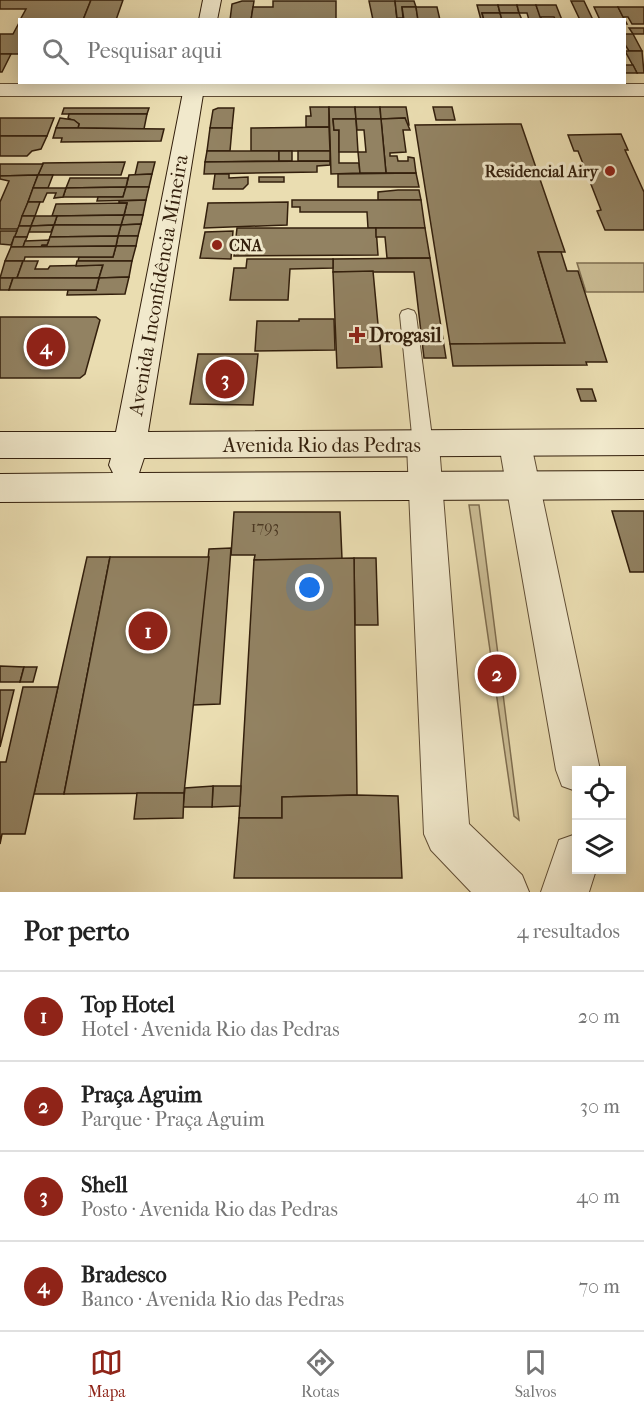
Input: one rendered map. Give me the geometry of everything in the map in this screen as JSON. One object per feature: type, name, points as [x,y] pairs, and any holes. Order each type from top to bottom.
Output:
[{"type":"street","points":[[208,18],[212,0]]},
{"type":"street","points":[[0,90],[194,87],[644,90]]},
{"type":"street","name":"Avenida Inconfidência Mineira","points":[[122,487],[194,87]]},
{"type":"street","name":"Avenida Rio das Pedras","points":[[0,445],[423,445],[644,442]]},
{"type":"street","points":[[515,444],[577,766]]},
{"type":"street","points":[[423,445],[447,834],[505,892]]},
{"type":"street","name":"Avenida Rio das Pedras","points":[[0,488],[644,485]]},
{"type":"street","points":[[565,892],[572,870]]},
{"type":"lane","points":[[408,315],[423,445]]},
{"type":"shaded area","points":[[577,263],[644,263],[644,292],[586,292]]},
{"type":"shaded area","points":[[469,505],[479,505],[519,820],[514,816]]},
{"type":"building","points":[[0,0],[91,0],[84,18],[21,18],[26,9],[0,9]]},
{"type":"building","points":[[91,0],[123,0],[117,18],[84,18]]},
{"type":"building","points":[[254,1],[251,18],[230,18],[232,4]]},
{"type":"building","points":[[273,1],[336,1],[336,18],[251,18],[253,7],[273,7]]},
{"type":"building","points":[[369,1],[395,1],[397,18],[373,18]]},
{"type":"building","points":[[395,1],[414,1],[416,7],[402,7],[403,18],[397,18]]},
{"type":"building","points":[[571,1],[584,1],[592,18],[579,18]]},
{"type":"building","points":[[477,5],[498,5],[500,13],[482,13],[483,18],[480,18]]},
{"type":"building","points":[[498,5],[517,5],[519,13],[500,13]]},
{"type":"building","points":[[517,5],[536,5],[541,18],[528,18],[527,13],[519,13]]},
{"type":"building","points":[[536,5],[556,5],[561,18],[554,17],[540,17]]},
{"type":"building","points":[[402,7],[416,7],[418,18],[404,18]]},
{"type":"building","points":[[416,7],[437,7],[440,18],[418,18]]},
{"type":"building","points":[[594,7],[618,7],[624,18],[599,18]]},
{"type":"building","points":[[618,7],[644,7],[644,24],[632,24],[628,17],[623,17]]},
{"type":"building","points":[[482,13],[500,13],[501,18],[483,18]]},
{"type":"building","points":[[500,13],[519,13],[521,18],[501,18]]},
{"type":"building","points":[[18,25],[18,54],[0,54],[0,34],[13,34]]},
{"type":"building","points":[[629,28],[644,28],[644,34],[633,34]]},
{"type":"building","points":[[626,34],[633,34],[642,51],[629,51],[626,46]]},
{"type":"building","points":[[626,51],[642,51],[644,73],[637,73]]},
{"type":"building","points":[[0,54],[11,54],[2,72],[0,72]]},
{"type":"building","points":[[626,65],[633,65],[637,73],[626,73]]},
{"type":"building","points":[[310,107],[329,107],[329,127],[306,127],[306,116],[311,116]]},
{"type":"building","points":[[329,107],[355,107],[356,119],[333,119],[334,130],[339,130],[339,163],[359,163],[360,173],[331,174]]},
{"type":"building","points":[[355,107],[380,107],[381,119],[356,119]]},
{"type":"building","points":[[380,107],[406,107],[409,125],[406,125],[405,118],[381,119]]},
{"type":"building","points":[[433,107],[452,107],[455,120],[436,120]]},
{"type":"building","points":[[64,108],[149,108],[147,114],[62,114]]},
{"type":"building","points":[[234,108],[232,128],[210,128],[213,110]]},
{"type":"building","points":[[69,114],[147,114],[144,129],[78,128],[79,124],[68,118]]},
{"type":"building","points":[[0,118],[54,118],[47,136],[0,136]]},
{"type":"building","points":[[60,118],[74,120],[79,124],[78,128],[56,128]]},
{"type":"building","points":[[405,118],[410,130],[403,130],[406,152],[390,153],[390,156],[397,156],[398,161],[408,161],[408,157],[414,158],[416,173],[386,173],[381,119]]},
{"type":"building","points":[[333,119],[356,119],[358,152],[339,152],[339,130],[334,130]]},
{"type":"building","points":[[356,119],[381,119],[386,173],[360,173],[358,152],[366,152],[364,130],[357,130]]},
{"type":"building","points":[[521,124],[565,252],[538,252],[565,343],[450,344],[415,125]]},
{"type":"building","points":[[329,127],[330,151],[251,151],[251,128]]},
{"type":"building","points":[[56,128],[164,129],[161,141],[61,142],[62,138],[53,138]]},
{"type":"building","points":[[210,128],[232,128],[230,151],[207,151]]},
{"type":"building","name":"Residencial Airy","points":[[621,134],[628,150],[625,150],[644,192],[644,230],[605,230],[597,211],[601,210],[578,151],[574,151],[568,135]]},
{"type":"building","points":[[0,136],[47,136],[41,149],[32,151],[27,156],[0,156]]},
{"type":"building","points":[[207,151],[279,151],[279,161],[205,162]]},
{"type":"building","points":[[279,151],[292,151],[292,161],[279,161]]},
{"type":"building","points":[[298,151],[330,151],[330,161],[298,161]]},
{"type":"building","points":[[330,161],[330,165],[317,166],[317,172],[204,174],[205,162]]},
{"type":"building","points":[[125,162],[121,175],[38,175],[43,163]]},
{"type":"building","points":[[138,162],[155,162],[152,174],[135,175]]},
{"type":"building","points":[[0,164],[43,164],[38,175],[0,176]]},
{"type":"building","points":[[416,173],[419,187],[338,187],[338,174]]},
{"type":"building","points":[[152,174],[149,187],[126,187],[129,175]]},
{"type":"building","points":[[215,174],[229,174],[229,178],[248,177],[248,184],[243,189],[213,189]]},
{"type":"building","points":[[38,175],[18,229],[0,229],[0,202],[9,181],[0,179],[0,176]]},
{"type":"building","points":[[38,175],[53,175],[48,188],[33,188]]},
{"type":"building","points":[[259,177],[284,177],[284,182],[259,182]]},
{"type":"building","points":[[70,178],[128,178],[126,187],[66,188]]},
{"type":"building","points":[[126,187],[123,197],[63,197],[66,188]]},
{"type":"building","points":[[126,187],[149,187],[146,200],[97,201],[98,197],[123,197]]},
{"type":"building","points":[[33,188],[66,188],[63,197],[54,198],[56,193],[47,193],[43,202],[28,202]]},
{"type":"building","points":[[419,190],[421,200],[378,200],[378,192]]},
{"type":"building","points":[[146,200],[143,215],[124,215],[127,203],[119,203],[119,201]]},
{"type":"building","points":[[292,200],[421,200],[425,228],[368,228],[367,212],[300,212],[300,207],[292,207]]},
{"type":"building","points":[[28,202],[40,202],[35,216],[22,216]]},
{"type":"building","points":[[288,202],[287,225],[204,228],[208,203]]},
{"type":"building","points":[[127,203],[124,215],[52,216],[56,204]]},
{"type":"building","points":[[124,215],[143,215],[141,224],[121,225]]},
{"type":"building","points":[[124,215],[121,225],[54,225],[57,216]]},
{"type":"building","points":[[22,216],[35,216],[31,226],[19,226]]},
{"type":"building","points":[[35,216],[57,216],[54,225],[31,226]]},
{"type":"building","points":[[141,224],[138,236],[118,236],[121,225]]},
{"type":"building","points":[[54,225],[51,232],[29,232],[31,226]]},
{"type":"building","points":[[54,225],[121,225],[118,236],[50,237]]},
{"type":"building","points":[[19,226],[31,226],[27,237],[14,237]]},
{"type":"building","points":[[237,228],[376,228],[378,255],[234,256]]},
{"type":"building","points":[[376,228],[425,228],[430,258],[387,258],[385,237],[376,237]]},
{"type":"building","points":[[0,231],[17,231],[11,245],[0,244]]},
{"type":"building","name":"CNA","points":[[233,231],[231,259],[200,258],[205,232]]},
{"type":"building","points":[[118,236],[138,236],[136,246],[116,246]]},
{"type":"building","points":[[118,236],[116,246],[41,247],[47,245],[50,237]]},
{"type":"building","points":[[14,237],[27,237],[23,247],[11,247]]},
{"type":"building","points":[[49,240],[47,245],[41,247],[23,247],[25,241]]},
{"type":"building","points":[[116,246],[136,246],[132,261],[78,261],[79,257],[113,257]]},
{"type":"building","points":[[116,246],[113,257],[25,257],[24,261],[5,261],[11,247]]},
{"type":"building","points":[[538,252],[561,252],[567,271],[578,271],[607,362],[586,362],[587,365],[453,366],[450,344],[565,343]]},
{"type":"building","points":[[430,258],[446,358],[424,358],[414,272],[333,272],[333,259]]},
{"type":"building","points":[[247,259],[333,259],[333,268],[290,269],[288,300],[230,300],[234,268],[246,268]]},
{"type":"building","points":[[5,261],[23,261],[17,278],[0,278]]},
{"type":"building","points":[[23,261],[38,261],[35,269],[48,269],[50,266],[103,265],[99,278],[17,278]]},
{"type":"building","points":[[77,261],[132,261],[129,277],[99,278],[103,265],[76,266]]},
{"type":"building","name":"Drogasil","points":[[373,271],[382,367],[337,368],[333,272]]},
{"type":"building","points":[[129,277],[125,294],[67,295],[68,290],[96,290],[99,278]]},
{"type":"building","points":[[0,278],[13,278],[9,290],[0,290]]},
{"type":"building","points":[[13,278],[99,278],[96,290],[9,290]]},
{"type":"building","points":[[0,317],[96,317],[100,320],[85,374],[80,378],[0,378]]},
{"type":"building","points":[[299,319],[334,319],[335,350],[255,351],[257,321],[299,321]]},
{"type":"building","points":[[198,354],[258,354],[253,405],[190,404]]},
{"type":"building","points":[[577,389],[592,389],[596,401],[581,401]]},
{"type":"building","points":[[612,511],[644,511],[644,572],[630,572]]},
{"type":"building","points":[[234,512],[340,512],[342,559],[254,560],[255,555],[231,555]]},
{"type":"building","points":[[231,548],[220,704],[193,705],[209,549]]},
{"type":"building","points":[[87,557],[110,557],[64,794],[34,794]]},
{"type":"building","points":[[110,557],[209,557],[184,793],[64,794]]},
{"type":"building","points":[[354,558],[376,558],[378,625],[355,625]]},
{"type":"building","points":[[354,558],[357,795],[282,797],[282,818],[239,818],[254,560]]},
{"type":"building","points":[[0,666],[24,667],[20,682],[0,682]]},
{"type":"building","points":[[24,667],[37,667],[33,682],[20,682]]},
{"type":"building","points":[[23,687],[58,687],[25,834],[2,834],[0,844],[0,762],[6,762]]},
{"type":"building","points":[[0,690],[14,690],[0,747]]},
{"type":"building","points":[[213,786],[241,786],[240,806],[212,807]]},
{"type":"building","points":[[213,786],[212,807],[183,807],[185,788]]},
{"type":"building","points":[[137,793],[184,793],[183,818],[134,819]]},
{"type":"building","points":[[398,796],[402,878],[234,878],[239,818],[282,818],[282,797]]},
{"type":"place","name":"Residencial Airy","points":[[610,171]]},
{"type":"place","name":"CNA","points":[[217,245]]},
{"type":"place","name":"Drogasil","points":[[357,335]]},
{"type":"place","name":"Bradesco","points":[[46,347]]},
{"type":"place","name":"Shell","points":[[225,379]]},
{"type":"place","name":"Top Hotel","points":[[148,631]]},
{"type":"place","name":"Praça Aguim","points":[[497,674]]}]
